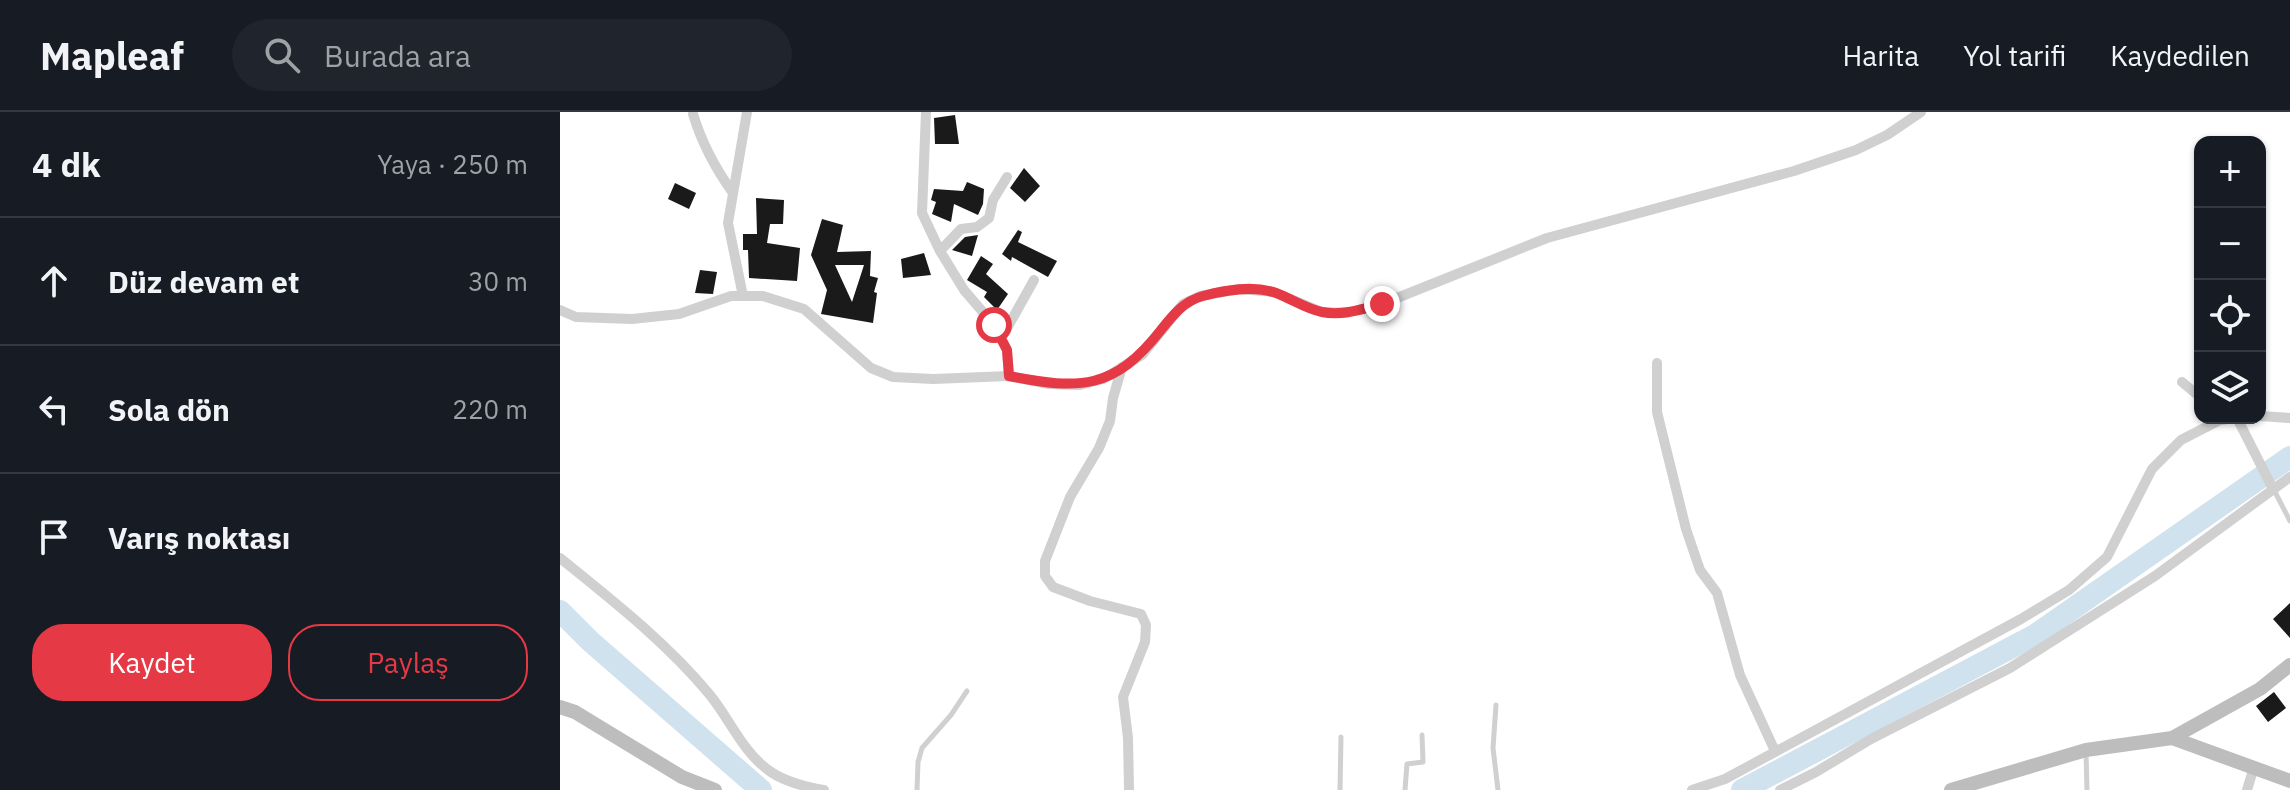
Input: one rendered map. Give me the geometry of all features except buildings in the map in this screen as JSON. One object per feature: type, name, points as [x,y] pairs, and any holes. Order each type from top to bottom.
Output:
[{"type":"street","points":[[743,296],[728,223],[747,112]]},
{"type":"street","points":[[926,112],[922,213],[964,290],[994,325],[1007,350],[1009,376]]},
{"type":"street","points":[[560,310],[576,317],[632,319],[679,314],[731,296],[763,296],[804,309],[871,368],[893,377],[1009,376],[1049,384],[1080,385],[1103,379],[1142,355],[1183,304],[1200,296],[1239,289],[1274,292],[1322,312],[1346,313],[1382,304],[1547,238],[1794,171],[1856,150],[1887,135],[1921,112]]},
{"type":"street","points":[[693,114],[714,167],[733,193]]},
{"type":"street","points":[[940,251],[961,229],[977,227],[989,218],[993,200],[1007,177]]},
{"type":"street","points":[[1001,339],[1034,280]]},
{"type":"street","points":[[1657,363],[1657,412],[1686,529],[1700,570],[1717,593],[1740,675],[1775,751]]},
{"type":"street","points":[[1122,367],[1110,421],[1099,448],[1070,497],[1045,561],[1045,576],[1053,587],[1090,601],[1141,614],[1146,625],[1145,642],[1123,697],[1129,790]]},
{"type":"street","points":[[2182,382],[2194,392]]},
{"type":"street","points":[[2266,416],[2290,418]]},
{"type":"street","points":[[1692,790],[1725,779],[2069,590],[2107,557],[2152,469],[2181,440],[2212,424]]},
{"type":"street","points":[[2240,424],[2271,484]]},
{"type":"street","points":[[1780,790],[2035,652],[2155,576],[2271,484],[2290,477]]},
{"type":"street","points":[[560,558],[625,610],[665,648],[710,696],[747,750],[772,773],[824,790]]},
{"type":"street","points":[[1954,790],[2086,750],[2172,738],[2260,689],[2290,665]]},
{"type":"street","points":[[560,707],[575,712],[682,777],[709,789]]},
{"type":"street","points":[[2172,738],[2290,781]]},
{"type":"street","points":[[2247,790],[2254,767]]},
{"type":"lane","points":[[2271,484],[2290,521]]},
{"type":"lane","points":[[917,790],[922,748],[967,691]]},
{"type":"lane","points":[[1496,705],[1493,748],[1498,790]]},
{"type":"lane","points":[[1405,790],[1407,764],[1423,762],[1422,735]]},
{"type":"lane","points":[[1340,790],[1341,737]]},
{"type":"lane","points":[[2086,750],[2087,790]]},
{"type":"waterway","points":[[1742,790],[2035,635],[2290,457]]},
{"type":"waterway","points":[[560,611],[590,641],[761,790]]},
{"type":"route","points":[[994,325],[1007,350],[1009,376],[1049,384],[1080,385],[1103,379],[1142,355],[1183,304],[1200,296],[1239,289],[1274,292],[1322,312],[1346,313],[1382,304]]}]
